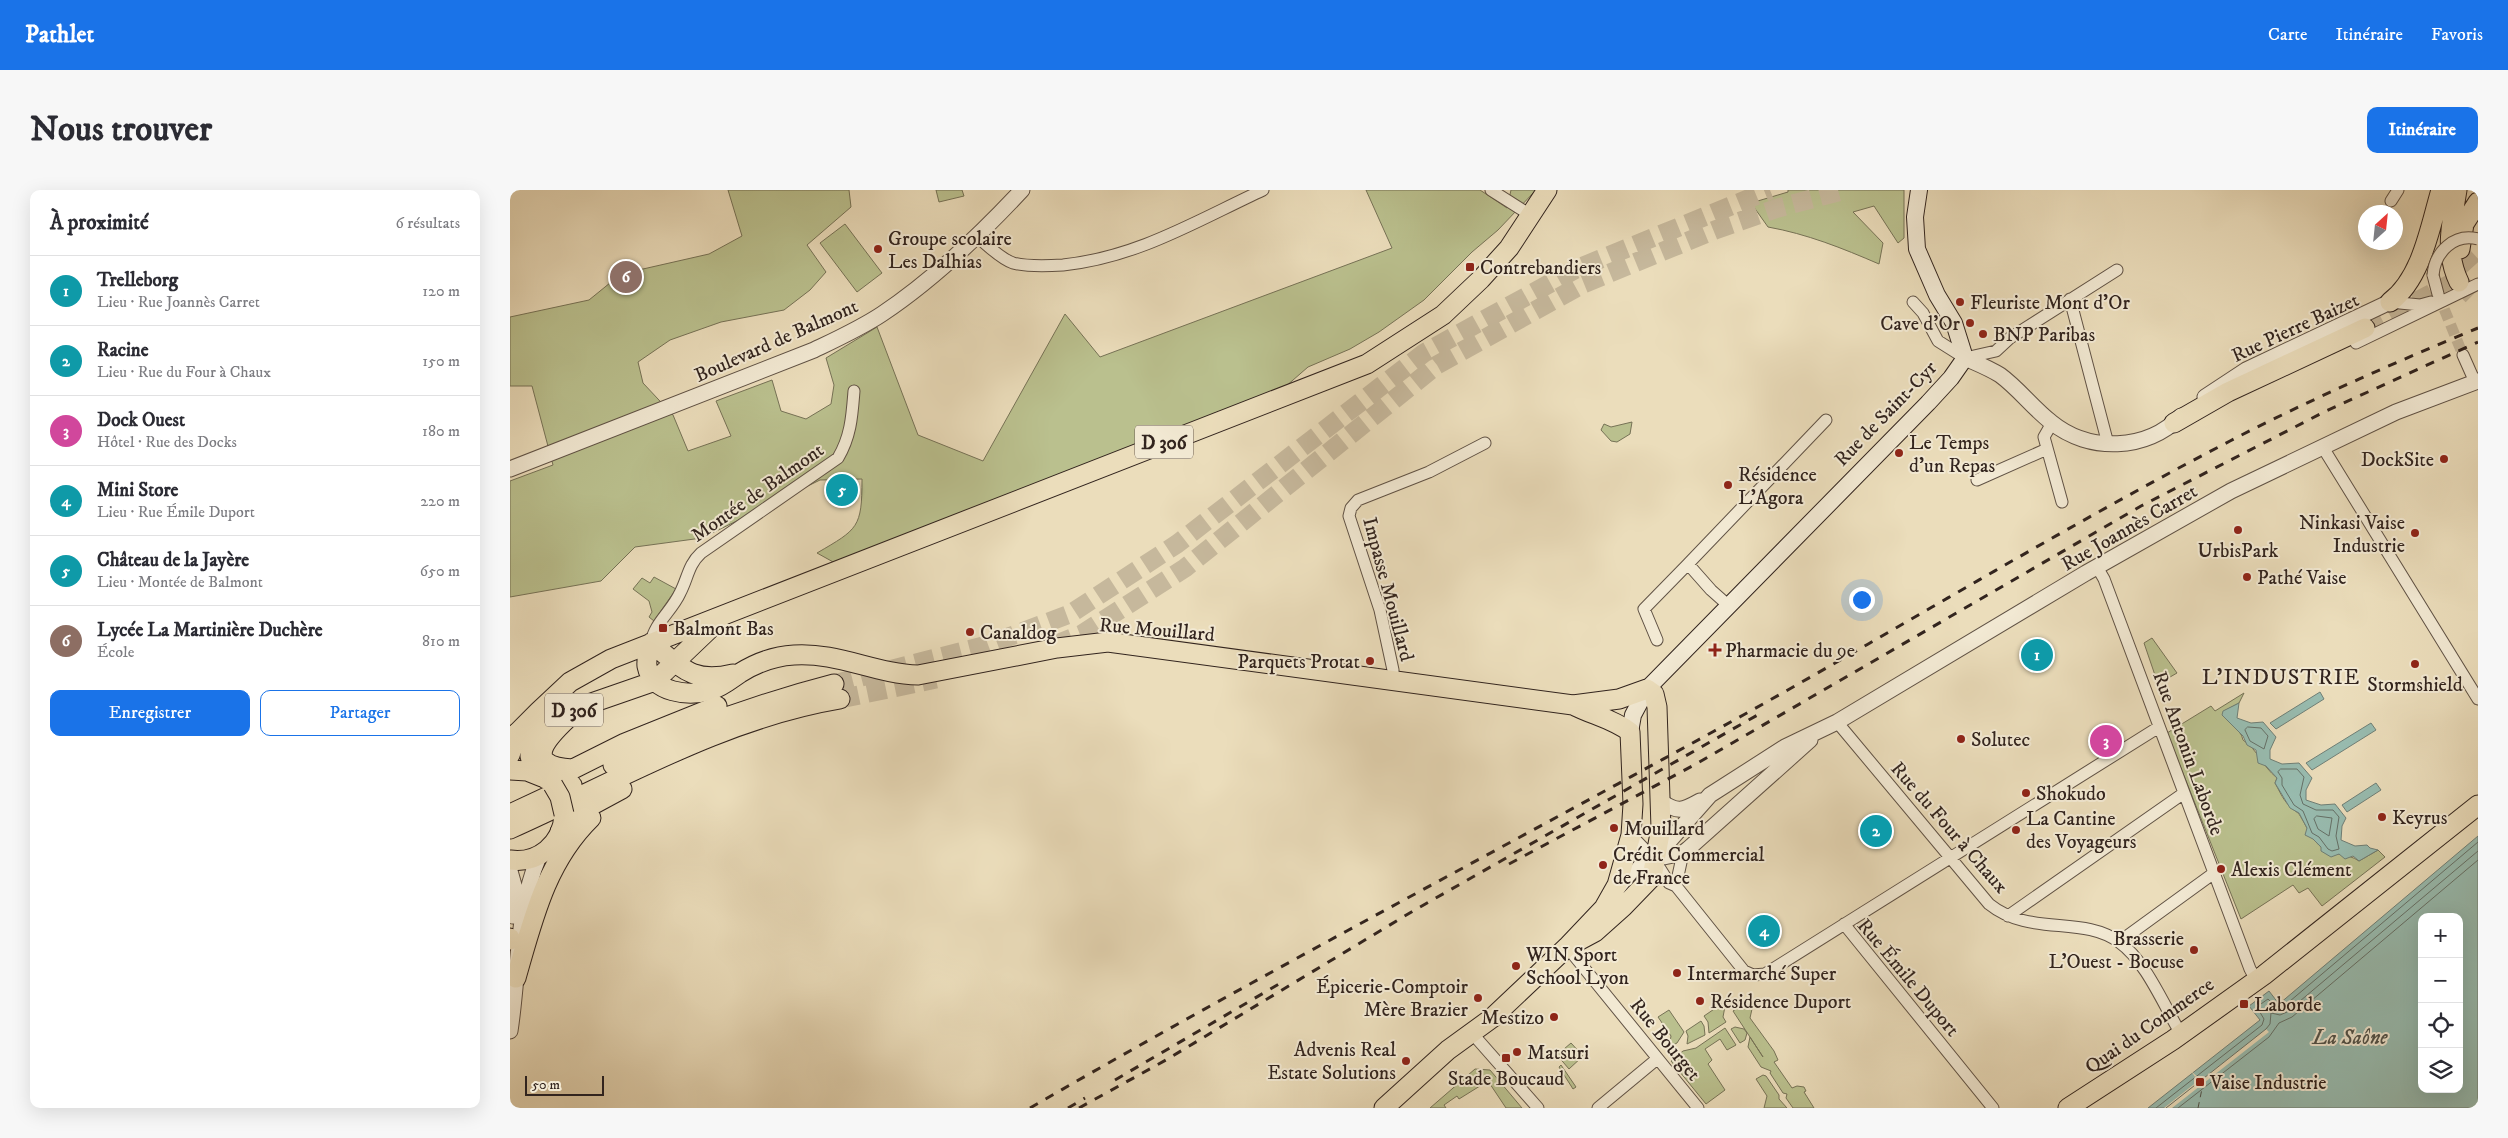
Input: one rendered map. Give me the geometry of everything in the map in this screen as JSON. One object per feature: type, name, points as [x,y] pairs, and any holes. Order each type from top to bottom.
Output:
[{"type":"main road","name":"D 306","points":[[510,755],[514,736],[570,682],[611,659],[1367,364],[1443,315],[1481,279],[1509,248],[1532,216],[1547,190]]},
{"type":"main road","name":"Rue de Saint-Cyr","points":[[1384,1108],[1470,1032],[1492,1018],[1567,947],[1604,908],[1617,885],[1631,835],[1633,804],[1630,732],[1633,715],[1648,689],[1928,403],[1951,378],[1965,358],[1954,323],[1937,295],[1917,250],[1915,218],[1919,190]]},
{"type":"main road","points":[[2390,302],[2402,291],[2418,262],[2442,190]]},
{"type":"main road","points":[[2457,190],[2451,223],[2450,247],[2451,263],[2459,282]]},
{"type":"main road","points":[[2460,253],[2464,224],[2478,202]]},
{"type":"main road","points":[[2174,423],[2228,392],[2365,328]]},
{"type":"main road","name":"D 306","points":[[562,823],[560,797],[544,779],[530,751],[534,736],[544,727],[580,707],[655,681],[725,614]]},
{"type":"main road","name":"Rue Mouillard","points":[[655,681],[676,692],[704,692],[721,686],[742,672],[771,659],[796,654],[834,657],[899,675],[918,676],[1057,648],[1108,642],[1574,705],[1619,700],[1648,689]]},
{"type":"main road","points":[[651,643],[647,667],[655,681]]},
{"type":"main road","name":"Rue Mouillard","points":[[651,643],[681,657],[689,674],[708,678],[742,672]]},
{"type":"main road","name":"Rue de Saint-Cyr","points":[[1567,947],[1595,932],[1652,877],[1660,836],[1660,801],[1657,708],[1654,694],[1648,689]]},
{"type":"main road","points":[[510,770],[523,770],[544,779],[555,777],[634,739],[738,698],[832,695]]},
{"type":"main road","points":[[510,860],[522,861],[539,856],[553,845],[562,823],[585,808],[624,788],[832,695]]},
{"type":"main road","points":[[510,814],[703,724],[782,697],[832,695]]},
{"type":"main road","points":[[510,829],[632,770],[700,741],[832,695]]},
{"type":"main road","name":"Rue Mouillard","points":[[1574,705],[1590,714],[1616,722],[1630,732]]},
{"type":"main road","points":[[572,769],[550,765],[545,760],[543,750],[548,736],[580,707]]},
{"type":"main road","points":[[516,978],[536,908],[555,865],[587,822],[624,788]]},
{"type":"main road","name":"Quai du Commerce","points":[[2068,1108],[2181,1034],[2256,980],[2478,805]]},
{"type":"street","name":"Boulevard de Balmont","points":[[510,469],[805,353],[851,332],[882,314],[926,281],[976,236],[1022,190]]},
{"type":"street","points":[[976,236],[1000,256],[1014,263],[1050,266],[1089,262],[1128,252],[1159,241],[1263,190]]},
{"type":"street","points":[[1491,190],[1532,216]]},
{"type":"street","points":[[2391,201],[2398,190]]},
{"type":"street","points":[[2442,296],[2433,275],[2438,256],[2448,245],[2460,239],[2478,239]]},
{"type":"street","points":[[1913,302],[1923,313],[1938,341],[1965,358],[1996,351],[2010,338],[2117,270]]},
{"type":"street","name":"Rue Pierre Baizet","points":[[1965,358],[2000,375],[2052,423],[2074,436],[2096,443],[2122,444],[2148,438],[2174,423],[2191,407],[2246,370],[2390,302],[2420,304],[2478,284]]},
{"type":"street","name":"Rue Pierre Baizet","points":[[2174,423],[2195,418],[2414,316],[2442,296]]},
{"type":"street","points":[[2070,299],[2108,444]]},
{"type":"street","points":[[2463,355],[2476,382]]},
{"type":"street","name":"Rue Joannès Carret","points":[[1654,859],[1710,795],[1785,747],[1814,735],[1837,722],[2097,567],[2231,492],[2322,446],[2396,412],[2476,382]]},
{"type":"street","name":"Montée de Balmont","points":[[651,643],[655,629],[681,592],[692,561],[701,552],[838,458],[846,444],[852,426],[854,391]]},
{"type":"street","points":[[1657,640],[1644,609],[1826,420]]},
{"type":"street","points":[[2052,423],[2044,437],[2062,502]]},
{"type":"street","name":"Impasse Mouillard","points":[[1393,681],[1394,670],[1380,610],[1349,516],[1351,508],[1358,500],[1429,472],[1485,443]]},
{"type":"street","points":[[2322,446],[2478,699]]},
{"type":"street","points":[[1977,480],[2047,448]]},
{"type":"street","points":[[1688,564],[1711,590],[1729,606]]},
{"type":"street","name":"Rue Antonin Laborde","points":[[2097,567],[2104,579],[2256,980]]},
{"type":"street","name":"Rue du Four à Chaux","points":[[1837,722],[1989,904],[2008,916],[2033,924],[2094,931],[2119,942],[2136,957],[2181,1034]]},
{"type":"street","points":[[1844,924],[2159,727]]},
{"type":"street","name":"Rue Joannès Carret","points":[[1654,859],[1683,853],[1814,735]]},
{"type":"street","points":[[1736,777],[1750,794]]},
{"type":"street","points":[[2008,916],[2184,793]]},
{"type":"street","points":[[1660,801],[1672,809],[1683,810],[1710,795]]},
{"type":"street","points":[[1631,835],[1654,859]]},
{"type":"street","points":[[1676,885],[1683,853]]},
{"type":"street","points":[[510,1031],[525,898],[529,880],[539,856]]},
{"type":"street","name":"Rue Émile Duport","points":[[1654,859],[1668,883],[1676,885],[1744,971],[1753,975],[1765,974],[1844,924],[1993,1108]]},
{"type":"street","name":"Rue de Saint-Cyr","points":[[1604,908],[1639,865],[1654,859]]},
{"type":"street","points":[[510,871],[515,889],[510,940]]},
{"type":"street","points":[[2119,942],[2214,873]]},
{"type":"street","name":"Rue Bourget","points":[[1567,947],[1698,1108]]},
{"type":"street","points":[[1470,1032],[1538,1108]]},
{"type":"street","points":[[1598,1108],[1657,1059]]},
{"type":"green space","points":[[728,190],[849,190],[851,207],[807,245],[826,272],[810,290],[784,310],[721,322],[670,340],[638,362],[643,383],[673,415],[688,451],[731,436],[716,401],[772,380],[781,411],[806,419],[831,404],[834,385],[826,358],[877,327],[918,435],[983,461],[1065,314],[1100,357],[1392,248],[1366,190],[1480,190],[1507,208],[1511,190],[1536,190],[1498,230],[1472,252],[1424,300],[1379,332],[1350,349],[1308,367],[1285,387],[835,563],[817,553],[841,538],[855,525],[861,508],[862,479],[820,480],[702,538],[635,547],[601,581],[510,597],[510,481],[553,465],[532,386],[510,386],[510,317],[589,300],[621,274],[709,254],[742,236]]},
{"type":"green space","points":[[936,190],[962,190],[964,196],[939,202]]},
{"type":"green space","points":[[1788,190],[1904,190],[1904,238],[1898,243],[1874,206],[1853,212],[1883,243],[1879,264],[1852,252],[1797,233],[1768,227],[1751,203],[1788,192]]},
{"type":"green space","points":[[845,224],[882,273],[857,292],[820,243]]},
{"type":"green space","points":[[1632,422],[1630,434],[1617,442],[1611,441],[1601,430],[1604,424],[1611,427]]},
{"type":"green space","points":[[654,577],[676,589],[654,621],[649,617],[652,612],[649,601],[633,589],[642,578],[650,583]]},
{"type":"green space","points":[[2152,638],[2177,673],[2158,684],[2144,643]]},
{"type":"green space","points":[[2244,693],[2239,703],[2224,711],[2225,715],[2242,736],[2243,740],[2277,778],[2275,783],[2282,797],[2299,815],[2317,843],[2326,850],[2355,858],[2359,861],[2378,850],[2385,857],[2322,906],[2308,888],[2299,893],[2293,885],[2241,919],[2167,733],[2211,706],[2215,711]]},
{"type":"green space","points":[[1726,1001],[1723,1017],[1726,1022],[1709,1033],[1708,1022],[1704,1016]]},
{"type":"green space","points":[[1748,1001],[1752,1009],[1750,1018],[1774,1051],[1778,1060],[1774,1062],[1792,1088],[1797,1086],[1804,1087],[1806,1091],[1804,1092],[1814,1108],[1793,1108],[1786,1098],[1787,1094],[1783,1093],[1770,1073],[1771,1071],[1761,1067],[1748,1047],[1750,1037],[1733,1011]]},
{"type":"green space","points":[[1669,1010],[1684,1032],[1677,1043],[1669,1047],[1671,1036],[1658,1017]]},
{"type":"green space","points":[[1701,1021],[1704,1026],[1705,1035],[1687,1044],[1688,1036],[1686,1031]]},
{"type":"green space","points":[[1735,1027],[1744,1029],[1747,1033],[1745,1040],[1740,1043],[1731,1029]]},
{"type":"green space","points":[[1725,1028],[1736,1045],[1727,1050],[1720,1039],[1705,1049],[1712,1060],[1708,1064],[1725,1090],[1706,1104],[1671,1061],[1683,1051],[1696,1048]]},
{"type":"green space","points":[[1571,1043],[1583,1056],[1569,1069],[1557,1055]]},
{"type":"green space","points":[[1561,1065],[1576,1087],[1573,1089],[1559,1067]]},
{"type":"green space","points":[[1475,1069],[1490,1070],[1522,1108],[1506,1108],[1488,1081],[1459,1099],[1457,1096],[1444,1105],[1446,1108],[1430,1108]]},
{"type":"green space","points":[[1763,1075],[1766,1076],[1779,1095],[1779,1099],[1787,1108],[1764,1108],[1767,1096],[1756,1079]]},
{"type":"water","points":[[2320,692],[2324,699],[2276,729],[2270,723]]},
{"type":"water","points":[[2239,703],[2237,718],[2251,723],[2263,722],[2276,737],[2270,750],[2270,759],[2282,764],[2299,763],[2312,778],[2306,790],[2306,800],[2321,805],[2335,804],[2346,818],[2342,826],[2341,840],[2355,846],[2367,845],[2378,850],[2359,861],[2353,856],[2345,859],[2339,854],[2331,857],[2321,851],[2321,847],[2313,839],[2305,835],[2307,828],[2299,813],[2290,808],[2275,783],[2277,778],[2266,766],[2258,763],[2256,750],[2247,745],[2243,736],[2222,715],[2223,711]]},
{"type":"water","points":[[2371,723],[2376,730],[2312,770],[2306,763]]},
{"type":"water","points":[[2376,783],[2381,790],[2347,812],[2342,805]]},
{"type":"water","name":"La Saône","points":[[2478,836],[2478,1108],[2148,1108],[2260,1020],[2249,1006],[2269,991],[2279,1004]]},
{"type":"pier","points":[[2266,1029],[2269,1032],[2172,1108],[2164,1108],[2198,1081],[2191,1071],[2201,1080]]},
{"type":"ferry route","points":[[2198,1108],[2203,1084]]},
{"type":"tunnel","points":[[834,684],[987,645],[1070,614],[1177,544],[1424,353],[1576,269],[1770,190]]},
{"type":"tunnel","points":[[1054,645],[1082,634],[1185,568],[1437,365],[1583,284],[1715,230],[1778,208],[1845,190]]},
{"type":"tunnel","points":[[2460,253],[2478,273]]},
{"type":"tunnel","points":[[2365,328],[2452,283],[2458,273],[2459,262]]},
{"type":"tunnel","points":[[2459,282],[2478,301]]},
{"type":"tunnel","points":[[2438,294],[2463,355]]},
{"type":"tunnel","points":[[840,699],[936,679]]},
{"type":"railway","points":[[1030,1108],[1300,956],[1754,709],[2050,539],[2170,473],[2322,396],[2478,328]]},
{"type":"railway","points":[[1509,864],[1696,764],[2141,506],[2326,411],[2478,342]]},
{"type":"railway","points":[[1079,1108],[1166,1060],[1413,911],[1761,713]]},
{"type":"railway","points":[[1115,1080],[1279,984]]},
{"type":"railway","points":[[1068,1108],[1085,1098]]},
{"type":"place","name":"Groupe scolaire Les Dalhias","points":[[878,249]]},
{"type":"place","name":"Contrebandiers","points":[[1470,267]]},
{"type":"place","name":"Lycée La Martinière Duchère","points":[[626,277]]},
{"type":"place","name":"Fleuriste Mont d'Or","points":[[1960,302]]},
{"type":"place","name":"Cave d'Or","points":[[1970,323]]},
{"type":"place","name":"BNP Paribas","points":[[1983,334]]},
{"type":"place","name":"Le Temps d'un Repas","points":[[1899,453]]},
{"type":"place","name":"DockSite","points":[[2444,459]]},
{"type":"place","name":"Résidence L’Agora","points":[[1728,485]]},
{"type":"place","name":"Château de la Jayère","points":[[842,490]]},
{"type":"place","name":"UrbisPark","points":[[2238,530]]},
{"type":"place","name":"Ninkasi Vaise Industrie","points":[[2415,533]]},
{"type":"place","name":"Pathé Vaise","points":[[2247,577]]},
{"type":"place","name":"Balmont Bas","points":[[663,628]]},
{"type":"place","name":"Canaldog","points":[[970,632]]},
{"type":"place","name":"Pharmacie du 9e","points":[[1715,650]]},
{"type":"place","name":"Trelleborg","points":[[2037,655]]},
{"type":"place","name":"Parquets Protat","points":[[1370,661]]},
{"type":"place","name":"Stormshield","points":[[2415,664]]},
{"type":"place","name":"Solutec","points":[[1961,739]]},
{"type":"place","name":"Dock Ouest","points":[[2106,741]]},
{"type":"place","name":"Shokudo","points":[[2026,793]]},
{"type":"place","name":"Keyrus","points":[[2382,817]]},
{"type":"place","name":"Mouillard","points":[[1614,828]]},
{"type":"place","name":"La Cantine des Voyageurs","points":[[2016,830]]},
{"type":"place","name":"Racine","points":[[1876,831]]},
{"type":"place","name":"Crédit Commercial de France","points":[[1603,865]]},
{"type":"place","name":"Alexis Clément","points":[[2221,869]]},
{"type":"place","name":"Mini Store","points":[[1764,931]]},
{"type":"place","name":"Brasserie L'Ouest - Bocuse","points":[[2194,950]]},
{"type":"place","name":"WIN Sport School Lyon","points":[[1516,966]]},
{"type":"place","name":"Intermarché Super","points":[[1677,973]]},
{"type":"place","name":"Épicerie-Comptoir Mère Brazier","points":[[1478,998]]},
{"type":"place","name":"Résidence Duport","points":[[1700,1001]]},
{"type":"place","name":"Laborde","points":[[2244,1004]]},
{"type":"place","name":"Mestizo","points":[[1554,1017]]},
{"type":"place","name":"Matsuri","points":[[1517,1052]]},
{"type":"place","name":"Stade Boucaud","points":[[1506,1058]]},
{"type":"place","name":"Advenis Real Estate Solutions","points":[[1406,1061]]},
{"type":"place","name":"Vaise Industrie","points":[[2200,1082]]},
{"type":"district","name":"L’INDUSTRIE","points":[[2281,676]]}]
